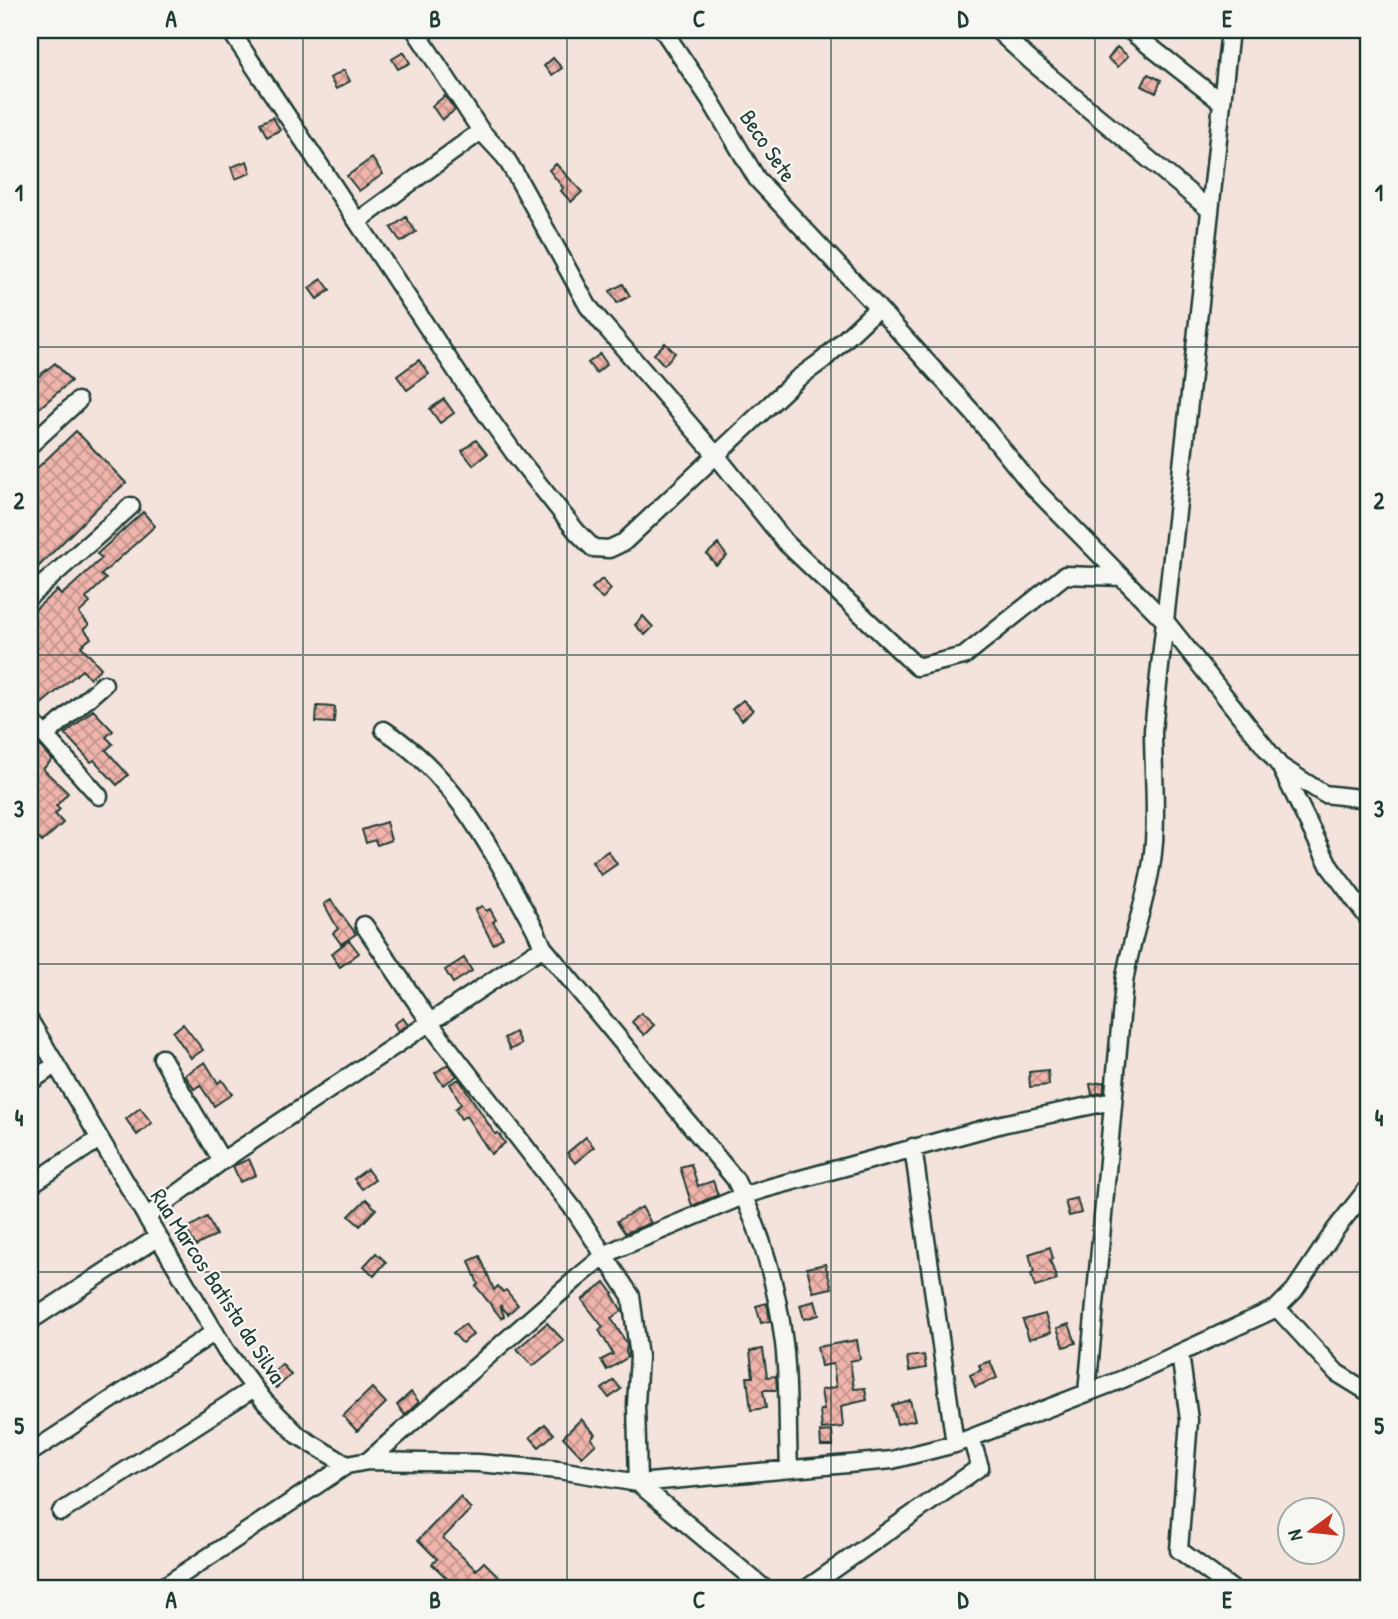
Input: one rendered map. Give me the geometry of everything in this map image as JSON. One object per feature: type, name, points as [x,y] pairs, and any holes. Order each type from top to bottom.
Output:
[{"type":"street","points":[[230,30],[421,320],[514,453],[593,548],[609,549],[624,542],[797,379],[878,309]]},
{"type":"street","points":[[415,30],[481,131],[505,157],[516,174],[588,306],[716,455],[786,542],[917,667],[964,656],[1065,575],[1122,577]]},
{"type":"street","name":"Beco Sete","points":[[663,30],[709,98],[757,179],[974,414],[1032,486],[1166,622],[1280,766]]},
{"type":"street","points":[[997,30],[1210,210]]},
{"type":"street","points":[[1129,30],[1221,102]]},
{"type":"street","points":[[1087,1392],[1128,954],[1152,863],[1155,813],[1153,730],[1230,30]]},
{"type":"street","points":[[358,221],[481,131]]},
{"type":"street","points":[[30,445],[78,401]]},
{"type":"street","points":[[30,596],[131,506]]},
{"type":"street","points":[[45,736],[103,684]]},
{"type":"street","points":[[30,719],[99,796]]},
{"type":"street","points":[[384,730],[410,749],[472,817],[536,929],[543,947],[725,1165],[743,1196],[765,1256],[779,1310],[784,1346],[789,1468]]},
{"type":"street","points":[[1280,766],[1324,794],[1368,799]]},
{"type":"street","points":[[1280,766],[1330,867],[1368,918]]},
{"type":"street","points":[[364,925],[430,1022],[575,1211],[631,1296],[639,1357],[636,1404],[638,1482],[765,1589]]},
{"type":"street","points":[[145,1217],[222,1161],[543,947]]},
{"type":"street","name":"Rua Marcos Batista da Silva","points":[[30,1021],[215,1332],[254,1388],[299,1436],[346,1465]]},
{"type":"street","points":[[162,1058],[222,1161]]},
{"type":"street","points":[[30,1082],[55,1065]]},
{"type":"street","points":[[368,1461],[605,1255],[743,1196],[1002,1124],[1113,1101]]},
{"type":"street","points":[[30,1185],[99,1139]]},
{"type":"street","points":[[806,1589],[980,1467],[963,1441],[913,1147]]},
{"type":"street","points":[[160,1589],[346,1465],[368,1461],[478,1463],[559,1470],[638,1482],[892,1460],[963,1441],[1123,1379],[1277,1308],[1294,1291],[1335,1230],[1368,1188]]},
{"type":"street","points":[[30,1321],[158,1237]]},
{"type":"street","points":[[1277,1308],[1337,1373],[1368,1392]]},
{"type":"street","points":[[30,1453],[215,1332]]},
{"type":"street","points":[[1180,1353],[1189,1420],[1179,1550],[1232,1589]]},
{"type":"street","points":[[61,1512],[254,1388]]},
{"type":"building","points":[[1117,47],[1128,56],[1118,67],[1108,59]]},
{"type":"building","points":[[404,52],[410,63],[398,69],[392,59]]},
{"type":"building","points":[[553,58],[562,68],[552,75],[544,66]]},
{"type":"building","points":[[344,70],[350,81],[336,89],[330,78]]},
{"type":"building","points":[[1148,74],[1161,80],[1156,93],[1142,86]]},
{"type":"building","points":[[445,96],[455,110],[442,120],[432,106]]},
{"type":"building","points":[[273,117],[280,130],[267,137],[260,123]]},
{"type":"building","points":[[372,158],[383,174],[359,191],[347,176]]},
{"type":"building","points":[[247,161],[251,173],[235,179],[231,167]]},
{"type":"building","points":[[556,164],[582,192],[571,202],[549,170]]},
{"type":"building","points":[[406,217],[416,232],[401,242],[391,228]]},
{"type":"building","points":[[322,279],[330,290],[317,299],[309,288]]},
{"type":"building","points":[[623,284],[630,296],[617,303],[610,291]]},
{"type":"building","points":[[665,343],[675,353],[664,365],[654,354]]},
{"type":"building","points":[[600,354],[607,364],[596,373],[588,363]]},
{"type":"building","points":[[419,360],[429,374],[407,390],[397,376]]},
{"type":"building","points":[[55,363],[71,381],[30,416],[30,383]]},
{"type":"building","points":[[444,399],[454,413],[440,423],[430,409]]},
{"type":"building","points":[[76,431],[126,483],[38,567],[35,564],[30,569],[30,475]]},
{"type":"building","points":[[476,440],[487,454],[473,465],[462,451]]},
{"type":"building","points":[[143,512],[155,526],[101,575],[106,579],[86,598],[90,603],[79,613],[89,625],[84,629],[91,638],[81,646],[101,668],[90,678],[82,670],[40,705],[30,693],[30,614],[57,590],[61,595],[73,585],[102,558],[97,554]]},
{"type":"building","points":[[718,544],[727,556],[716,565],[707,554]]},
{"type":"building","points":[[602,579],[611,589],[602,599],[592,588]]},
{"type":"building","points":[[643,616],[653,627],[645,635],[635,625]]},
{"type":"building","points":[[743,700],[753,710],[742,720],[732,709]]},
{"type":"building","points":[[317,706],[335,707],[334,723],[316,722]]},
{"type":"building","points":[[93,710],[113,731],[106,737],[113,744],[106,750],[128,775],[117,785],[65,734]]},
{"type":"building","points":[[30,735],[52,760],[43,769],[68,793],[56,806],[60,809],[55,814],[63,823],[42,842],[36,836],[30,842]]},
{"type":"building","points":[[386,822],[391,840],[377,845],[375,840],[366,843],[362,830]]},
{"type":"building","points":[[608,851],[617,864],[601,875],[592,862]]},
{"type":"building","points":[[331,900],[356,934],[341,944],[333,933],[338,929],[324,904]]},
{"type":"building","points":[[482,906],[486,911],[490,909],[496,920],[493,922],[503,937],[493,944],[475,910]]},
{"type":"building","points":[[349,940],[359,953],[340,967],[331,954]]},
{"type":"building","points":[[464,958],[472,971],[453,983],[445,970]]},
{"type":"building","points":[[641,1013],[654,1025],[644,1035],[632,1022]]},
{"type":"building","points":[[403,1018],[408,1025],[398,1031],[394,1024]]},
{"type":"building","points":[[183,1024],[203,1050],[191,1058],[173,1032]]},
{"type":"building","points":[[515,1032],[521,1044],[510,1050],[504,1038]]},
{"type":"building","points":[[205,1062],[218,1083],[222,1080],[232,1094],[214,1106],[200,1085],[194,1089],[185,1075]]},
{"type":"building","points":[[448,1064],[457,1076],[443,1085],[435,1073]]},
{"type":"building","points":[[1048,1070],[1049,1085],[1030,1087],[1029,1072]]},
{"type":"building","points":[[459,1079],[495,1134],[498,1133],[505,1143],[491,1154],[466,1116],[461,1119],[455,1109],[461,1104],[450,1084]]},
{"type":"building","points":[[1104,1082],[1104,1092],[1092,1095],[1090,1084]]},
{"type":"building","points":[[140,1108],[152,1123],[137,1135],[126,1119]]},
{"type":"building","points":[[586,1137],[594,1147],[575,1163],[567,1153]]},
{"type":"building","points":[[249,1159],[256,1175],[240,1182],[233,1166]]},
{"type":"building","points":[[691,1164],[698,1186],[713,1181],[718,1195],[692,1206],[680,1167]]},
{"type":"building","points":[[367,1169],[375,1180],[362,1189],[354,1179]]},
{"type":"building","points":[[1077,1198],[1081,1213],[1069,1216],[1065,1201]]},
{"type":"building","points":[[366,1199],[376,1209],[360,1226],[349,1216]]},
{"type":"building","points":[[642,1207],[651,1223],[625,1233],[617,1221]]},
{"type":"building","points":[[207,1217],[216,1235],[196,1246],[186,1229]]},
{"type":"building","points":[[1050,1247],[1053,1259],[1050,1260],[1057,1280],[1035,1287],[1029,1254]]},
{"type":"building","points":[[376,1253],[386,1262],[374,1276],[364,1266]]},
{"type":"building","points":[[480,1256],[494,1290],[498,1286],[503,1292],[506,1290],[518,1305],[508,1314],[500,1305],[504,1316],[501,1318],[476,1286],[478,1284],[469,1261]]},
{"type":"building","points":[[825,1264],[832,1288],[813,1292],[807,1268]]},
{"type":"building","points":[[605,1282],[622,1311],[611,1318],[627,1344],[628,1357],[607,1370],[601,1360],[613,1354],[599,1330],[603,1327],[582,1300]]},
{"type":"building","points":[[815,1301],[819,1315],[804,1319],[800,1305]]},
{"type":"building","points":[[767,1303],[770,1321],[761,1323],[756,1306]]},
{"type":"building","points":[[1045,1314],[1051,1332],[1029,1339],[1023,1320]]},
{"type":"building","points":[[547,1323],[564,1341],[533,1366],[517,1349]]},
{"type":"building","points":[[465,1324],[473,1335],[462,1343],[453,1333]]},
{"type":"building","points":[[1069,1324],[1076,1343],[1064,1347],[1057,1328]]},
{"type":"building","points":[[857,1340],[860,1359],[850,1361],[854,1389],[865,1388],[867,1400],[841,1406],[843,1427],[822,1429],[820,1410],[824,1410],[821,1390],[836,1387],[833,1364],[821,1366],[817,1347]]},
{"type":"building","points":[[763,1349],[767,1377],[776,1376],[777,1390],[763,1390],[766,1408],[751,1410],[747,1377],[753,1377],[750,1351]]},
{"type":"building","points":[[924,1355],[926,1368],[909,1371],[907,1357]]},
{"type":"building","points":[[990,1361],[997,1378],[975,1387],[970,1375],[981,1370],[979,1365]]},
{"type":"building","points":[[282,1364],[291,1375],[276,1388],[267,1377]]},
{"type":"building","points":[[614,1380],[621,1389],[609,1398],[602,1389]]},
{"type":"building","points":[[372,1388],[386,1403],[357,1431],[343,1416]]},
{"type":"building","points":[[411,1392],[419,1402],[405,1415],[397,1405]]},
{"type":"building","points":[[910,1400],[915,1420],[897,1424],[892,1405]]},
{"type":"building","points":[[581,1419],[595,1434],[591,1438],[596,1444],[582,1457],[563,1437]]},
{"type":"building","points":[[545,1424],[554,1434],[539,1447],[530,1437]]},
{"type":"building","points":[[832,1431],[833,1446],[821,1446],[820,1432]]},
{"type":"building","points":[[460,1497],[471,1509],[443,1538],[476,1570],[484,1562],[511,1589],[458,1589],[432,1564],[437,1559],[418,1540]]}]
